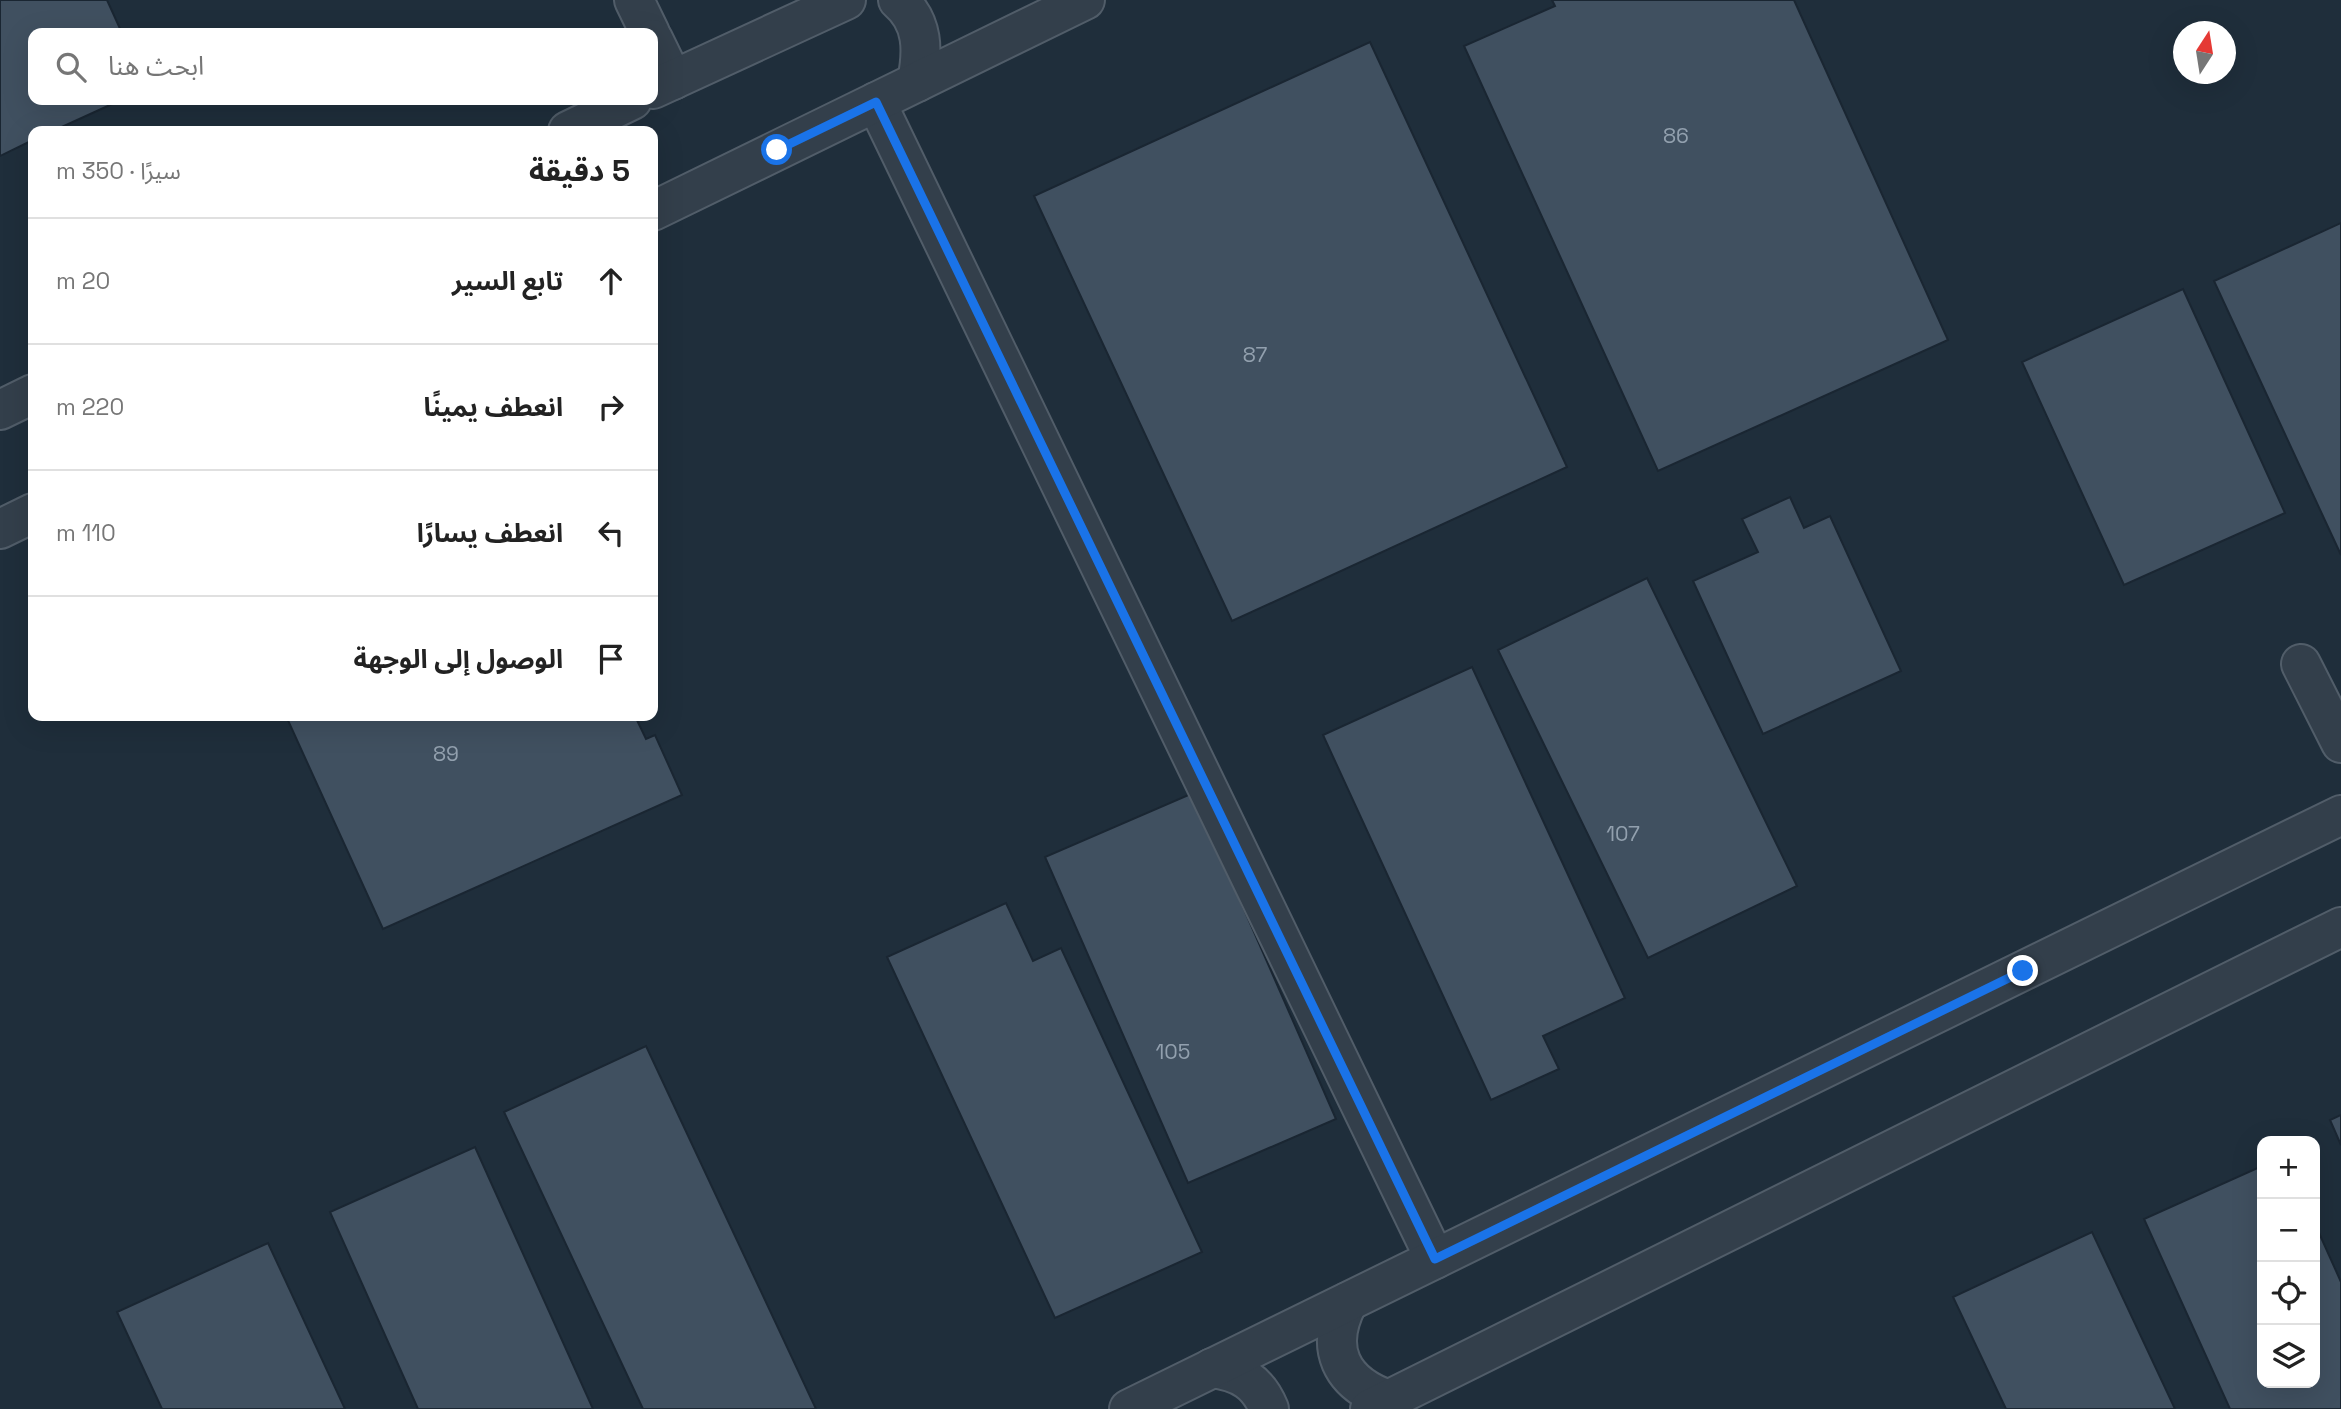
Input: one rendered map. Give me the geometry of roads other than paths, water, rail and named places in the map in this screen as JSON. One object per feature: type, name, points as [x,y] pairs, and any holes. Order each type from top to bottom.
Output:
[{"type":"lane","points":[[634,0],[648,28]]},
{"type":"lane","points":[[658,62],[663,85],[846,0]]},
{"type":"lane","points":[[898,0],[918,25],[923,53],[918,82]]},
{"type":"lane","points":[[658,209],[918,82],[1026,11],[1085,0]]},
{"type":"lane","points":[[876,102],[1435,1259]]},
{"type":"lane","points":[[578,126],[622,105]]},
{"type":"lane","points":[[0,410],[28,396]]},
{"type":"lane","points":[[0,529],[28,515]]},
{"type":"lane","points":[[2301,664],[2341,743]]},
{"type":"lane","points":[[1129,1409],[2341,815]]},
{"type":"lane","points":[[1348,1302],[1338,1321],[1336,1342],[1340,1362],[1352,1380],[1379,1404],[2341,927]]},
{"type":"lane","points":[[1212,1368],[1231,1370],[1249,1379],[1263,1393],[1269,1409]]}]
